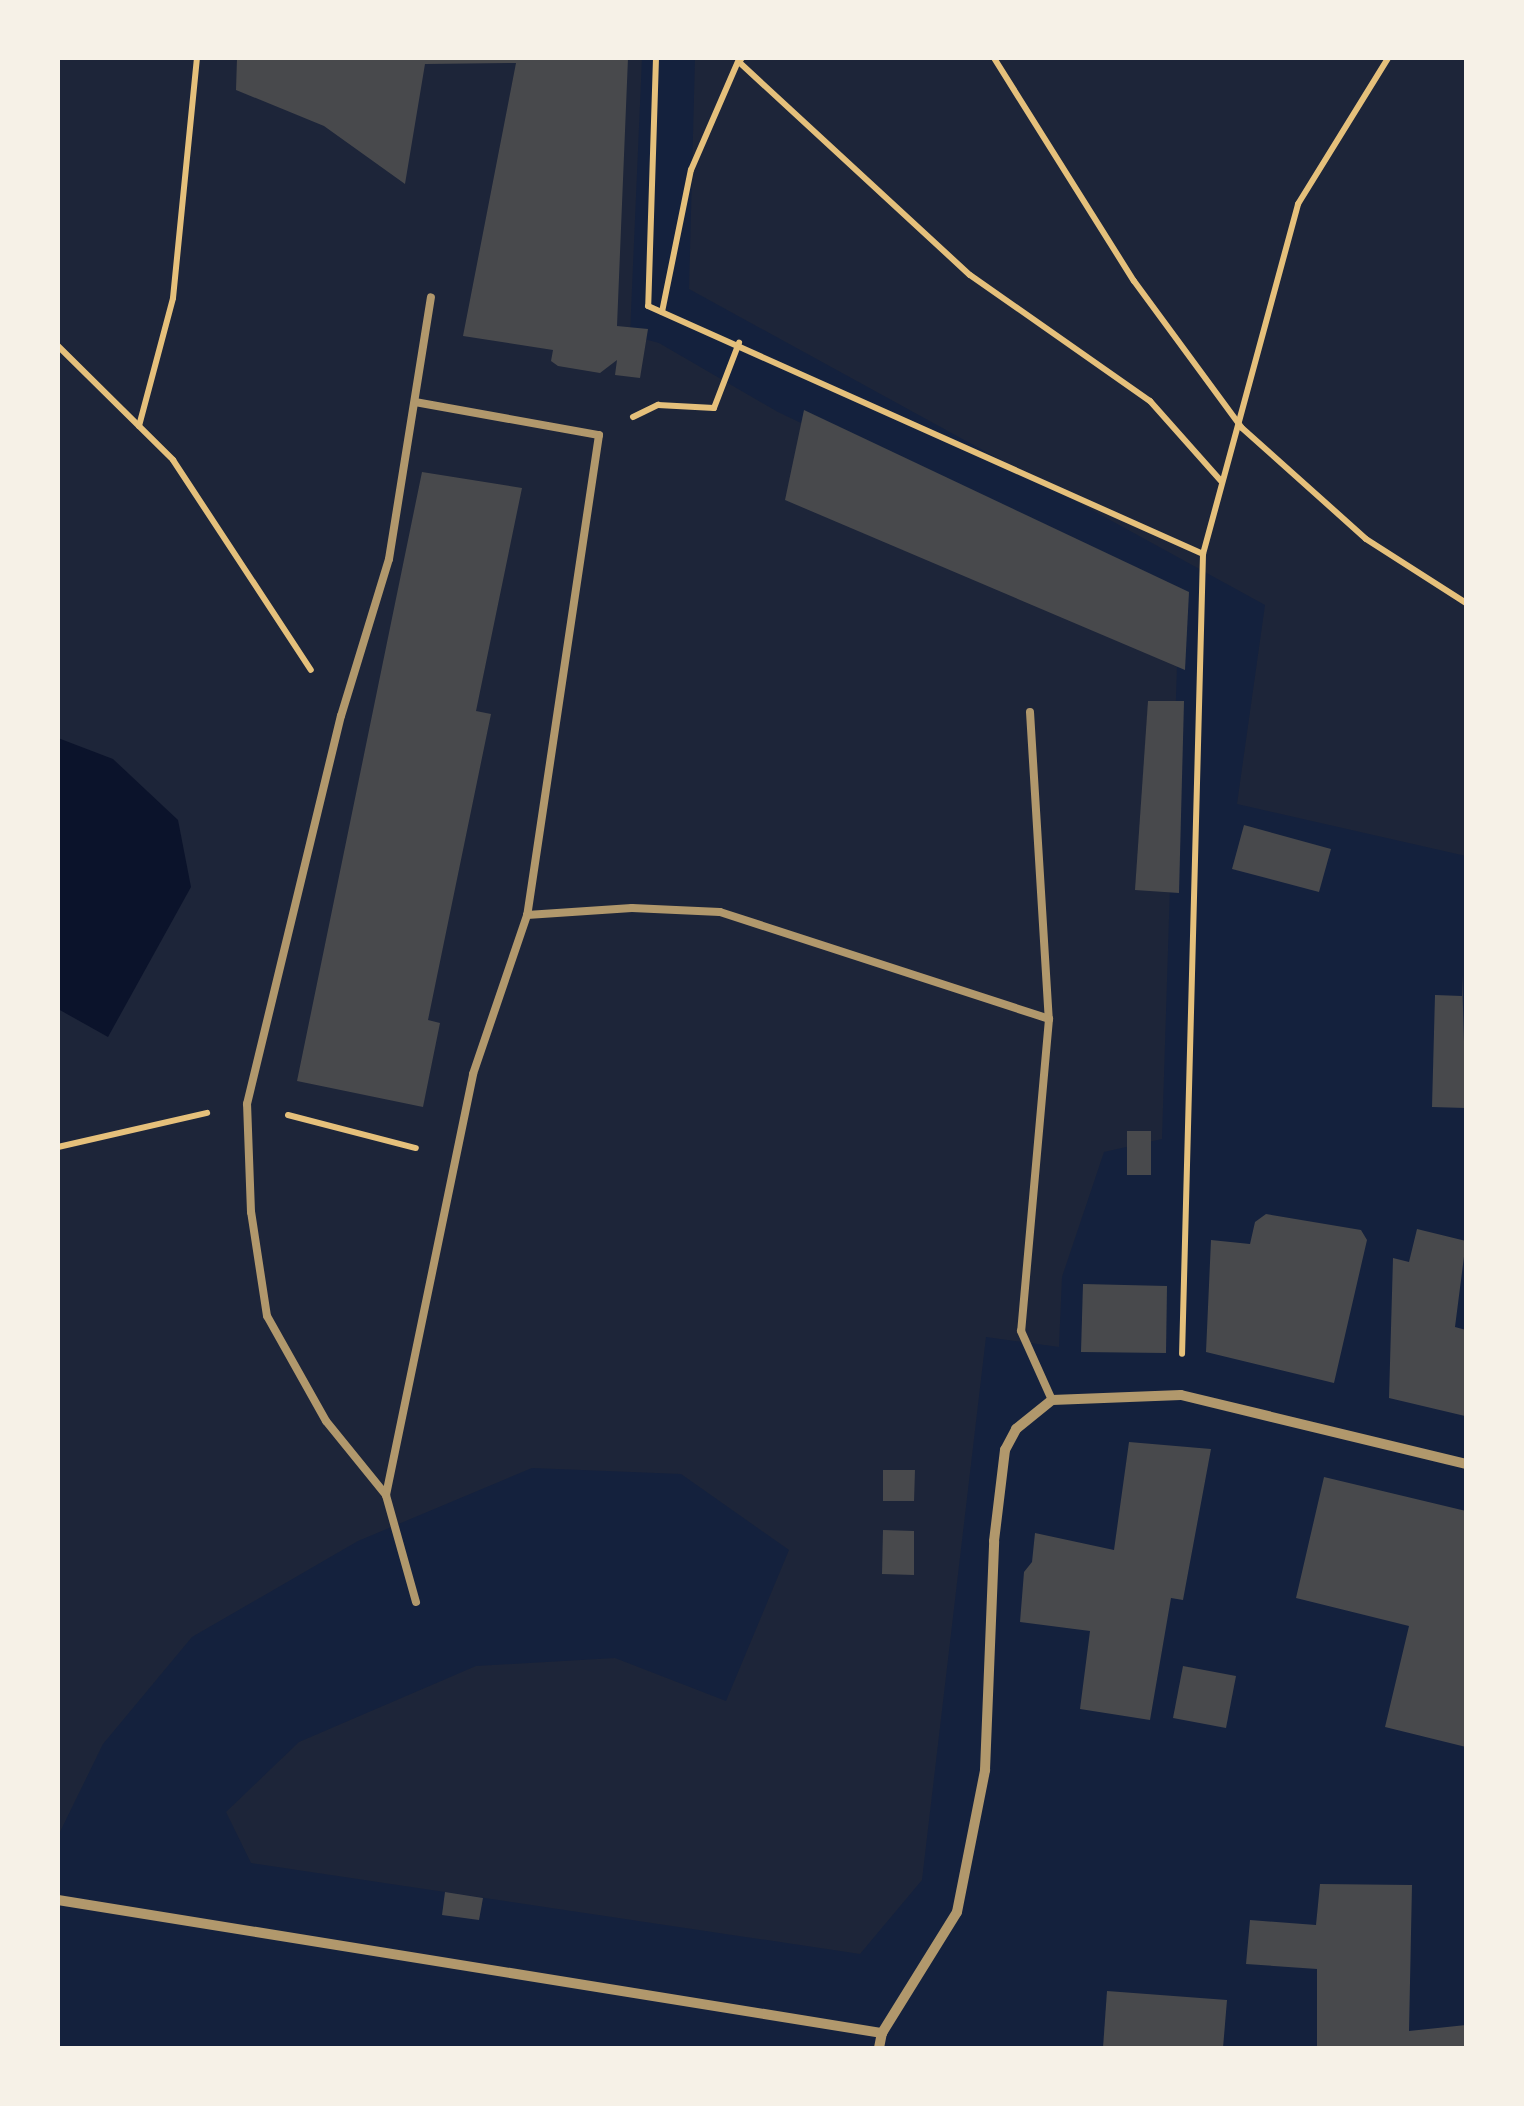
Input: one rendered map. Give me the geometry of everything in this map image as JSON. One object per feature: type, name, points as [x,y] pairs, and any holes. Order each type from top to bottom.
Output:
[{"type":"street","points":[[879,2048],[882,2033],[957,1912],[985,1770],[1004,1450],[1016,1429],[1052,1400],[1181,1395],[1466,1464]]},
{"type":"street","points":[[58,1900],[882,2033]]},
{"type":"lane","points":[[416,1602],[386,1495],[326,1421],[267,1316],[251,1212],[247,1104],[341,716],[389,559],[431,297]]},
{"type":"lane","points":[[386,1495],[473,1074],[527,915],[599,434],[414,402]]},
{"type":"lane","points":[[1030,712],[1049,1019],[1021,1331],[1052,1400]]},
{"type":"lane","points":[[527,915],[632,908],[720,912],[1049,1019]]},
{"type":"path","points":[[139,427],[173,298],[197,58]]},
{"type":"path","points":[[656,58],[648,306],[740,343],[1203,554]]},
{"type":"path","points":[[994,58],[1134,281],[1242,428],[1366,539],[1466,603]]},
{"type":"path","points":[[1181,1395],[1203,554],[1222,481],[1242,428],[1256,350],[1298,204],[1388,58]]},
{"type":"path","points":[[662,312],[690,170],[740,59],[970,275],[1150,401],[1222,481]]},
{"type":"path","points":[[599,434],[658,405],[714,408],[740,343]]},
{"type":"path","points":[[58,346],[173,460],[341,716]]},
{"type":"path","points":[[58,1147],[247,1104],[456,1158]]},
{"type":"shaded area","points":[[58,58],[642,58],[630,335],[659,343],[778,412],[1179,603],[1162,1139],[1104,1152],[1062,1277],[1059,1347],[986,1337],[922,1880],[860,1954],[251,1863],[226,1812],[299,1742],[476,1666],[615,1658],[726,1701],[789,1550],[681,1474],[532,1468],[358,1541],[192,1637],[103,1744],[58,1836]]},
{"type":"shaded area","points":[[695,58],[1466,58],[1466,856],[1237,804],[1265,605],[689,289]]},
{"type":"shaded area","points":[[58,738],[113,759],[178,820],[191,887],[108,1037],[58,1009]]},
{"type":"building","points":[[237,58],[628,58],[617,326],[648,329],[640,378],[615,375],[617,360],[600,373],[558,366],[551,361],[553,350],[463,336],[516,63],[425,64],[405,184],[324,126],[236,90]]},
{"type":"building","points":[[804,410],[1189,592],[1185,670],[785,500]]},
{"type":"building","points":[[422,472],[522,488],[476,711],[491,714],[428,1020],[440,1023],[423,1107],[297,1081]]},
{"type":"building","points":[[1148,701],[1184,701],[1179,893],[1135,890]]},
{"type":"building","points":[[1244,825],[1331,849],[1319,892],[1232,869]]},
{"type":"building","points":[[1462,975],[1466,1108],[1432,1107],[1435,995],[1462,996]]},
{"type":"building","points":[[1127,1131],[1151,1131],[1151,1175],[1127,1175]]},
{"type":"building","points":[[1266,1214],[1361,1230],[1367,1240],[1334,1383],[1206,1352],[1211,1240],[1250,1244],[1255,1222]]},
{"type":"building","points":[[1417,1229],[1466,1241],[1455,1327],[1466,1330],[1465,1416],[1389,1398],[1393,1258],[1409,1262]]},
{"type":"building","points":[[1083,1284],[1167,1286],[1166,1353],[1081,1352]]},
{"type":"building","points":[[1129,1442],[1211,1449],[1183,1600],[1171,1598],[1150,1720],[1080,1709],[1090,1631],[1020,1622],[1024,1572],[1032,1562],[1035,1533],[1114,1550]]},
{"type":"building","points":[[883,1470],[915,1470],[914,1501],[883,1501]]},
{"type":"building","points":[[1324,1477],[1466,1511],[1466,1747],[1385,1727],[1409,1626],[1296,1598]]},
{"type":"building","points":[[883,1530],[914,1531],[914,1575],[882,1574]]},
{"type":"building","points":[[1183,1666],[1236,1676],[1226,1728],[1173,1718]]},
{"type":"building","points":[[1320,1884],[1412,1885],[1409,2031],[1466,2025],[1466,2048],[1317,2048],[1317,1969],[1246,1964],[1250,1920],[1316,1925]]},
{"type":"building","points":[[445,1892],[483,1898],[479,1920],[442,1915]]},
{"type":"building","points":[[1107,1991],[1227,2000],[1223,2048],[1103,2048]]}]
